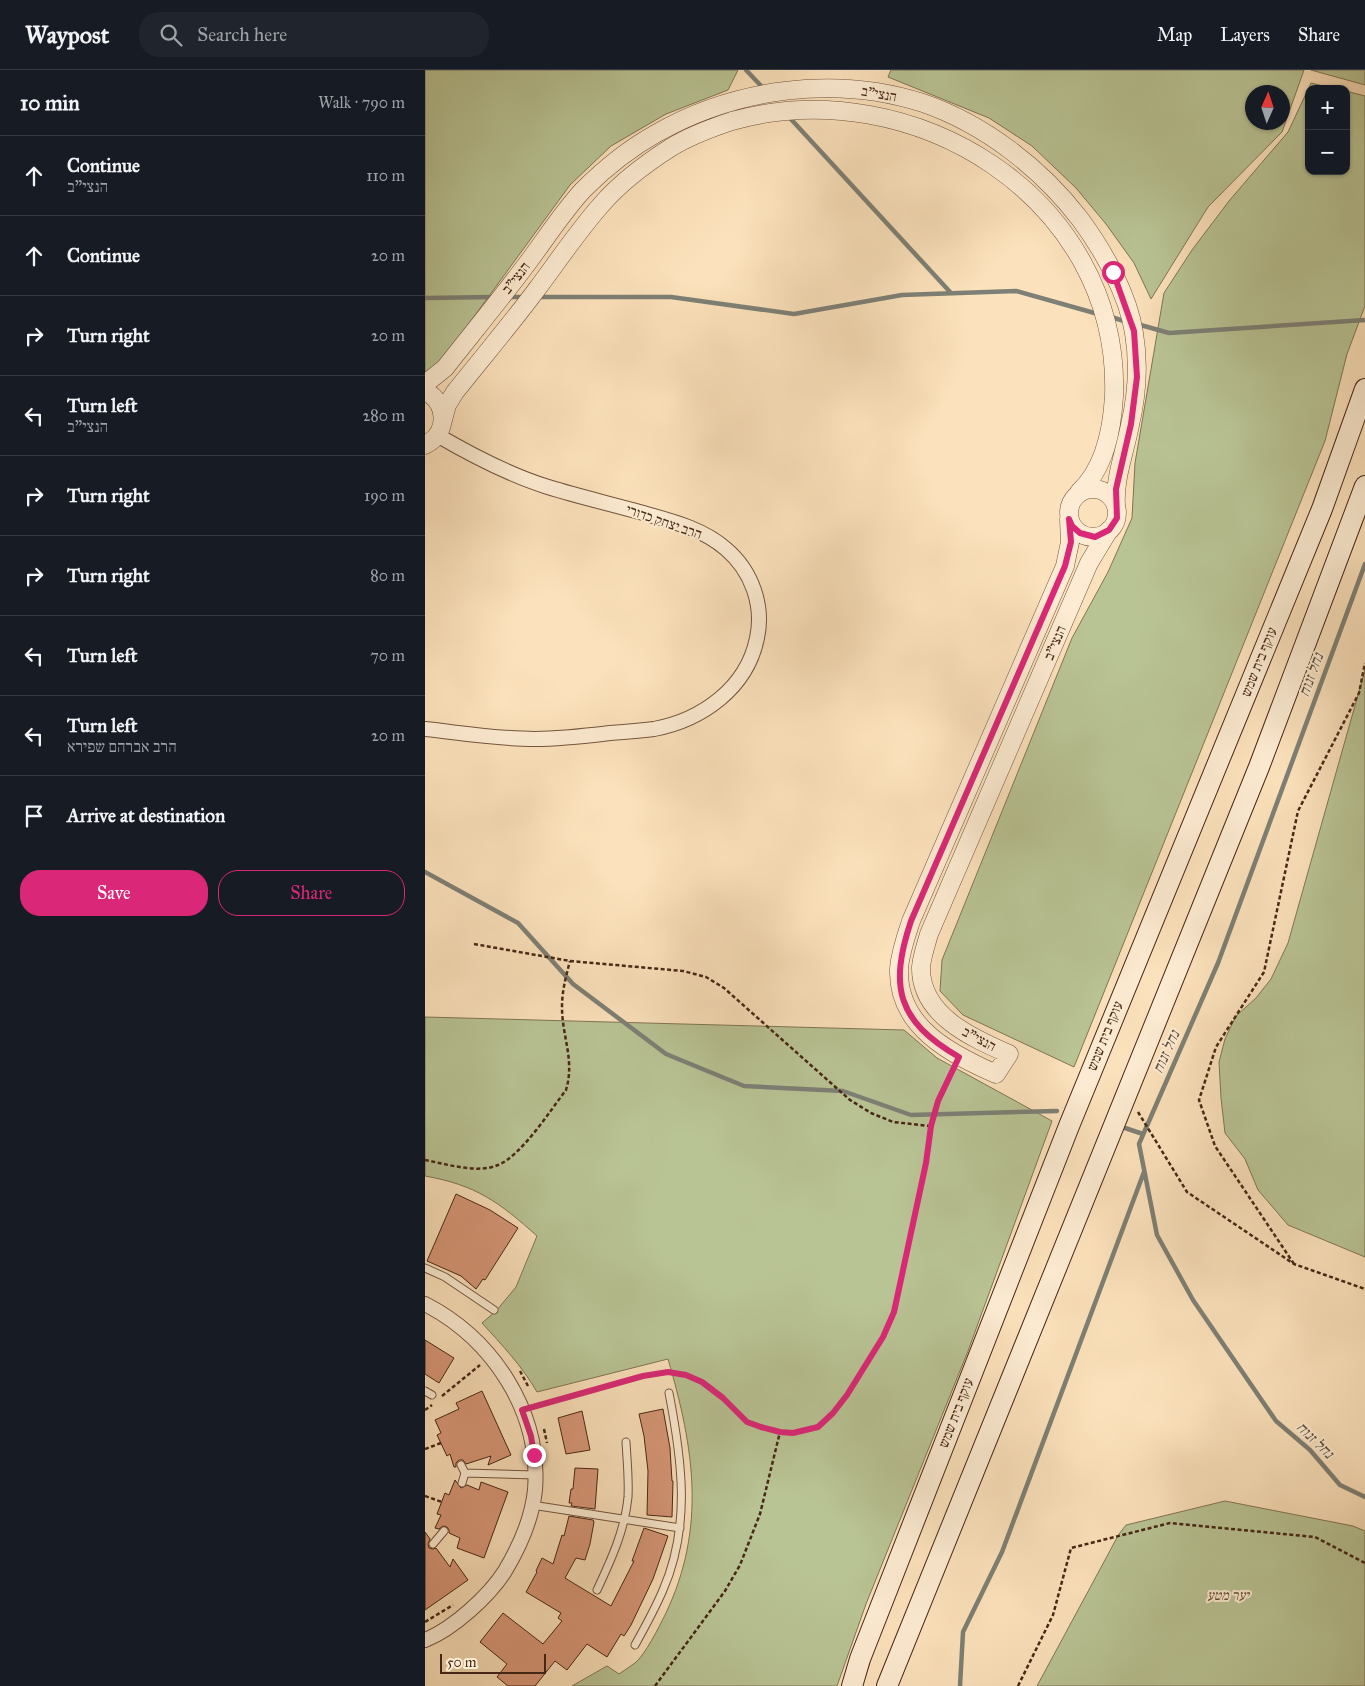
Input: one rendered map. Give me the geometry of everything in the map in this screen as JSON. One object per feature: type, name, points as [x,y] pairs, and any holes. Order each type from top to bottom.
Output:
[{"type":"main road","name":"עוקף בית שמש","points":[[851,1686],[1065,1135],[1322,509],[1365,389]]},
{"type":"main road","points":[[887,1686],[1259,767],[1365,486]]},
{"type":"street","name":"הנצי\"ב","points":[[425,384],[445,368],[582,192],[617,159],[657,133],[699,112],[753,96],[789,90],[835,88],[880,92],[923,104],[964,122],[989,136],[1016,155],[1043,178],[1069,206],[1104,254],[1134,331],[1137,377],[1131,424],[1116,489],[1116,506]]},
{"type":"street","name":"הנצי\"ב","points":[[435,433],[455,392],[602,204],[635,172],[672,147],[719,125],[753,115],[795,108],[838,108],[881,114],[922,125],[987,158],[1011,176],[1036,199],[1058,225],[1078,254],[1095,287],[1107,322],[1113,360],[1114,385],[1110,425],[1102,457],[1093,477],[1079,492]]},
{"type":"street","points":[[425,391],[432,395],[442,410],[435,433]]},
{"type":"street","name":"הרב יצחק כדורי","points":[[425,729],[509,738],[553,739],[655,728],[691,718],[720,700],[741,678],[754,653],[760,626],[757,599],[746,572],[727,549],[699,531],[661,518],[547,487],[519,477],[482,460],[435,433]]},
{"type":"street","points":[[1090,488],[1101,490],[1111,496],[1116,506],[1117,518],[1109,530],[1099,536],[1087,536],[1075,529],[1069,519],[1070,504],[1074,497],[1079,492],[1090,488]]},
{"type":"street","name":"הנצי\"ב","points":[[1069,519],[1071,542],[1065,566],[911,921],[903,947],[899,970],[901,990],[906,1007],[927,1034],[959,1057],[996,1074],[1009,1054],[958,1028],[935,1007],[927,995],[923,982],[921,968],[923,952],[929,934],[1089,564],[1096,549],[1109,530]]},
{"type":"street","points":[[425,1304],[449,1318],[471,1335],[485,1360],[510,1383],[531,1436],[535,1476],[532,1505],[521,1542],[499,1580],[476,1605],[445,1629],[425,1640]]},
{"type":"lane","points":[[425,1268],[445,1277],[495,1310]]},
{"type":"lane","points":[[635,1645],[664,1589],[673,1563],[680,1528],[681,1466],[669,1394]]},
{"type":"lane","points":[[597,1590],[616,1549],[624,1519],[628,1498],[626,1442]]},
{"type":"lane","points":[[461,1465],[465,1473],[462,1483]]},
{"type":"lane","points":[[465,1473],[535,1476]]},
{"type":"lane","points":[[532,1505],[680,1528]]},
{"type":"lane","points":[[433,1544],[443,1532]]},
{"type":"path","points":[[1295,1264],[1215,1146],[1199,1100],[1216,1047],[1264,972],[1298,812],[1359,693],[1365,663]]},
{"type":"path","points":[[474,944],[569,961],[683,971],[706,977],[724,988],[850,1100],[871,1113],[893,1122],[931,1126]]},
{"type":"path","points":[[425,1160],[466,1168],[498,1166],[516,1153],[566,1090],[570,1065],[569,1048],[563,1029],[562,1007],[563,988],[569,961]]},
{"type":"path","points":[[522,1410],[643,1376],[668,1372],[686,1375],[702,1382],[723,1398],[747,1422],[780,1432],[793,1433],[818,1427],[833,1413],[847,1395],[883,1337],[894,1312],[926,1163],[931,1126],[938,1101],[959,1057]]},
{"type":"path","points":[[1127,1093],[1187,1192],[1295,1264],[1365,1289]]},
{"type":"path","points":[[425,1410],[485,1360]]},
{"type":"path","points":[[655,1686],[725,1592],[740,1565],[760,1514],[780,1432]]},
{"type":"path","points":[[425,1449],[441,1443]]},
{"type":"path","points":[[425,1496],[442,1502]]},
{"type":"path","points":[[1018,1686],[1053,1616],[1071,1548],[1169,1523],[1315,1537],[1365,1563]]},
{"type":"green space","points":[[425,70],[738,70],[728,90],[666,114],[611,146],[570,185],[438,366],[425,374]]},
{"type":"green space","points":[[891,70],[1304,70],[1290,109],[1290,85],[1245,85],[1245,130],[1283,130],[1282,132],[1208,207],[1151,299],[1134,263],[1106,224],[1076,188],[1032,146],[989,118],[888,77]]},
{"type":"green space","points":[[1311,70],[1365,70],[1365,85]]},
{"type":"green space","points":[[1350,92],[1365,96],[1365,306],[1347,354],[1325,441],[1074,1067],[963,1015],[940,991],[942,960],[1072,638],[1108,572],[1132,518],[1135,463],[1164,293],[1192,250],[1229,201],[1290,128],[1305,96],[1305,175],[1350,175]]},
{"type":"green space","points":[[1365,670],[1365,1257],[1288,1225],[1258,1190],[1245,1159],[1225,1133],[1219,1062],[1225,1039],[1236,1016],[1256,998],[1271,979],[1288,943]]},
{"type":"green space","points":[[425,1017],[904,1030],[937,1058],[1052,1121],[968,1351],[866,1604],[837,1686],[572,1686],[607,1666],[619,1674],[635,1663],[656,1633],[678,1583],[687,1551],[692,1488],[690,1456],[677,1392],[668,1359],[537,1392],[518,1365],[482,1323],[496,1311],[516,1287],[537,1236],[498,1204],[473,1190],[459,1184],[425,1176]]},
{"type":"green space","name":"יער מטע","points":[[1225,1501],[1353,1526],[1365,1531],[1365,1686],[1037,1686],[1119,1534],[1126,1525]]},
{"type":"building","points":[[456,1194],[490,1210],[518,1228],[485,1280],[483,1279],[476,1289],[461,1276],[427,1261]]},
{"type":"building","points":[[425,1340],[454,1358],[439,1383],[425,1374]]},
{"type":"building","points":[[482,1391],[511,1455],[488,1465],[491,1456],[466,1464],[463,1460],[459,1460],[456,1463],[456,1467],[454,1467],[450,1454],[447,1456],[437,1435],[441,1433],[435,1420],[459,1409],[456,1403]]},
{"type":"building","points":[[663,1409],[670,1448],[673,1481],[672,1517],[647,1515],[648,1471],[644,1436],[639,1414]]},
{"type":"building","points":[[582,1411],[590,1450],[566,1454],[558,1418]]},
{"type":"building","points":[[575,1468],[598,1469],[595,1509],[571,1506],[572,1503],[569,1503],[571,1489],[573,1489]]},
{"type":"building","points":[[455,1480],[461,1488],[467,1485],[479,1490],[481,1482],[508,1492],[484,1558],[457,1548],[460,1538],[449,1533],[447,1527],[435,1528],[441,1515],[437,1514],[445,1493],[449,1495]]},
{"type":"building","points":[[569,1516],[593,1520],[594,1522],[585,1560],[576,1558],[565,1578],[611,1606],[634,1561],[632,1561],[644,1528],[668,1536],[653,1579],[631,1625],[624,1636],[621,1634],[607,1657],[587,1644],[567,1670],[555,1661],[535,1686],[508,1686],[497,1677],[507,1664],[480,1642],[503,1613],[543,1644],[562,1621],[558,1618],[561,1613],[526,1592],[542,1558],[553,1564],[562,1535],[564,1536]]},
{"type":"building","points":[[425,1532],[430,1539],[429,1548],[436,1548],[450,1567],[453,1559],[468,1580],[425,1610]]},
{"type":"waterway","points":[[746,70],[764,89]]},
{"type":"waterway","points":[[789,117],[951,293]]},
{"type":"waterway","points":[[536,297],[671,297],[794,314],[902,295],[1016,291],[1098,314]]},
{"type":"waterway","points":[[425,298],[494,297]]},
{"type":"waterway","points":[[506,297],[524,297]]},
{"type":"waterway","points":[[1108,316],[1127,322]]},
{"type":"waterway","points":[[1137,324],[1169,333],[1365,320]]},
{"type":"waterway","name":"נחל זנוח","points":[[1365,564],[1218,963],[1139,1144],[1157,1235],[1193,1300],[1276,1421],[1310,1450],[1340,1485],[1365,1497]]},
{"type":"waterway","points":[[425,872],[518,923],[573,984],[666,1054],[744,1086],[843,1091],[911,1115],[1057,1111]]},
{"type":"waterway","points":[[1125,1128],[1143,1134]]},
{"type":"waterway","points":[[960,1686],[963,1632],[1002,1552],[1144,1172]]},
{"type":"route","points":[[534,1455],[531,1436],[522,1410],[643,1376],[668,1372],[686,1375],[702,1382],[723,1398],[747,1422],[780,1432],[793,1433],[818,1427],[833,1413],[847,1395],[883,1337],[894,1312],[926,1163],[931,1126],[938,1101],[959,1057],[941,1046],[927,1034],[906,1007],[901,990],[899,970],[903,947],[911,921],[1065,566],[1071,542],[1069,519],[1072,526],[1080,533],[1095,537],[1103,535],[1109,530],[1117,518],[1115,498],[1117,478],[1131,424],[1137,377],[1134,331],[1113,272]]}]
